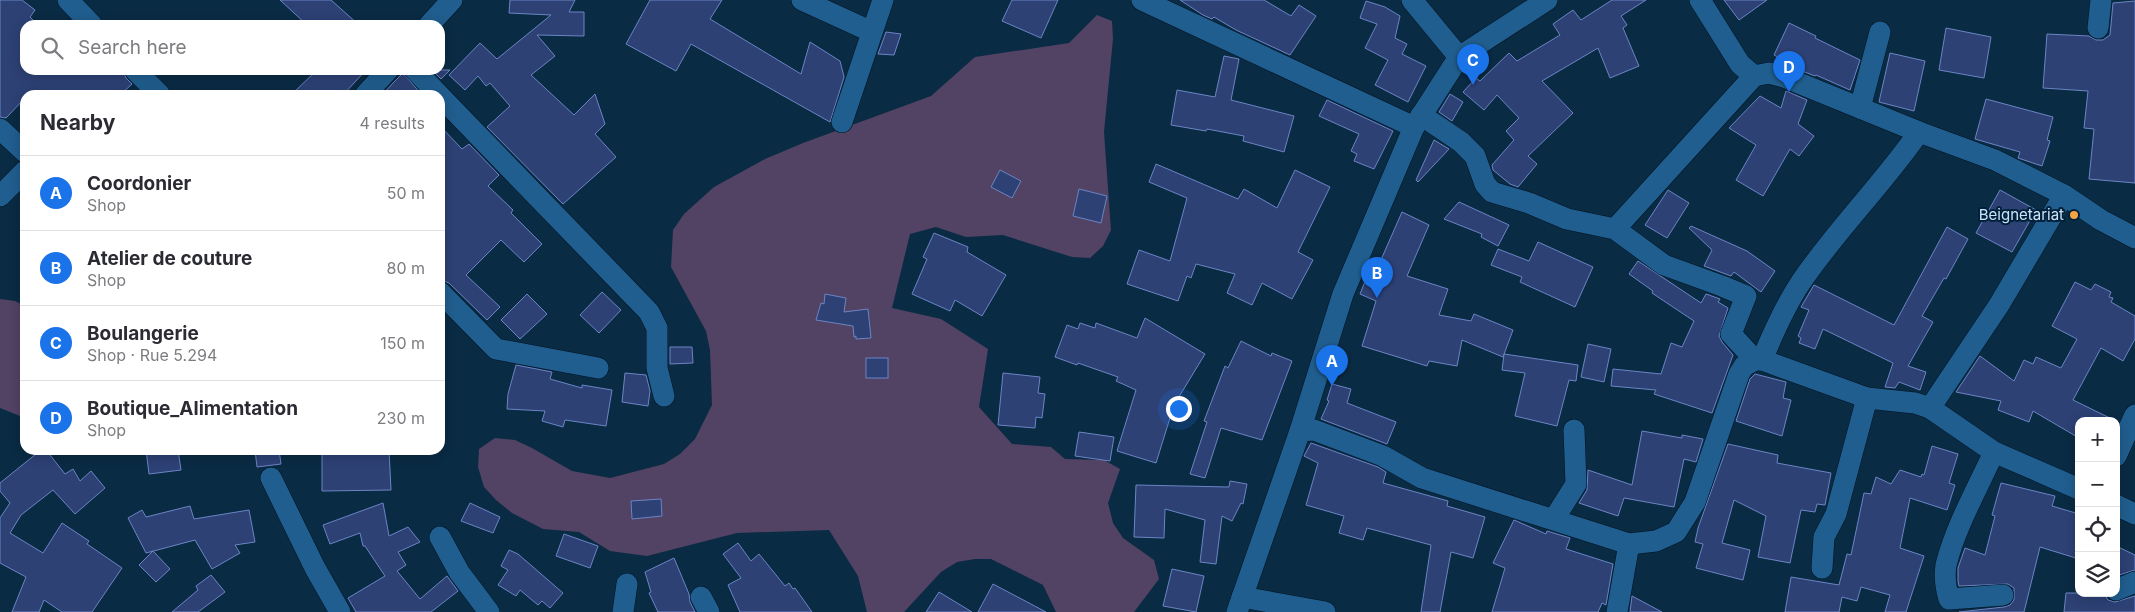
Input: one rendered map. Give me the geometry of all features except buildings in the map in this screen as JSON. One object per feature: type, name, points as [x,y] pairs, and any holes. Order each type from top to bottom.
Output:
[{"type":"street","points":[[68,0],[87,20]]},
{"type":"street","points":[[434,20],[452,0]]},
{"type":"street","points":[[802,0],[872,32]]},
{"type":"street","points":[[842,122],[883,0]]},
{"type":"street","points":[[1142,0],[1418,121],[1461,142],[1475,156],[1485,184],[1492,192],[1529,202],[1567,219],[1615,229],[1664,265],[1746,296],[1731,334],[1758,360],[1866,398],[1915,403],[1930,408],[1994,452],[2075,487]]},
{"type":"street","points":[[1412,0],[1459,57]]},
{"type":"street","points":[[1325,612],[1240,605],[1300,431],[1343,294],[1418,121],[1459,57],[1547,0]]},
{"type":"street","points":[[1700,0],[1740,64],[1754,76]]},
{"type":"street","points":[[2098,28],[2101,0]]},
{"type":"street","points":[[1860,108],[1880,32]]},
{"type":"street","points":[[1615,229],[1754,76],[1769,73],[1784,76],[1919,132],[1995,160],[2064,195],[2101,220],[2135,238]]},
{"type":"street","points":[[140,75],[155,90]]},
{"type":"street","points":[[370,90],[383,75]]},
{"type":"street","points":[[420,75],[435,90]]},
{"type":"street","points":[[445,100],[649,312],[657,328],[657,368],[664,396]]},
{"type":"street","points":[[0,129],[20,147]]},
{"type":"street","points":[[1300,431],[1314,430],[1383,456],[1422,478],[1629,544],[1656,541],[1676,532],[1695,502],[1739,374],[1744,366],[1758,360],[1800,283],[1857,210],[1899,162],[1919,132]]},
{"type":"street","points":[[0,196],[20,176]]},
{"type":"street","points":[[1930,408],[1999,305],[2064,195]]},
{"type":"street","points":[[445,297],[496,349],[598,368]]},
{"type":"street","points":[[1822,568],[1824,537],[1836,514],[1866,398]]},
{"type":"street","points":[[2120,447],[2135,415]]},
{"type":"street","points":[[1554,519],[1576,484],[1574,430]]},
{"type":"street","points":[[1994,452],[1958,531],[1946,566],[1945,588],[1949,599],[2003,595]]},
{"type":"street","points":[[271,478],[315,568],[340,612]]},
{"type":"street","points":[[2120,507],[2135,514]]},
{"type":"street","points":[[440,536],[459,572],[489,612]]},
{"type":"street","points":[[1617,612],[1629,544]]},
{"type":"street","points":[[2120,589],[2135,582]]},
{"type":"street","points":[[623,612],[627,584]]},
{"type":"shaded area","points":[[1097,15],[1112,21],[1113,39],[1104,132],[1111,230],[1103,246],[1090,258],[1072,257],[1003,235],[966,237],[936,227],[910,234],[892,308],[941,319],[988,349],[979,407],[1012,444],[1051,447],[1065,459],[1104,460],[1120,469],[1108,503],[1113,523],[1123,538],[1154,560],[1159,579],[1134,612],[1056,612],[1043,585],[991,559],[975,559],[957,562],[941,572],[904,612],[867,612],[858,576],[829,530],[737,533],[647,556],[610,551],[579,532],[543,529],[512,513],[484,487],[478,467],[479,449],[495,438],[515,440],[572,471],[610,478],[664,464],[680,454],[695,439],[712,405],[710,350],[706,331],[671,267],[673,230],[684,214],[714,187],[765,159],[803,143],[931,96],[975,57],[1069,43]]},
{"type":"shaded area","points":[[0,299],[20,304],[20,416],[0,408]]},
{"type":"place","name":"Boulangerie","points":[[1473,85]]},
{"type":"place","name":"Boutique_Alimentation","points":[[1789,92]]},
{"type":"place","name":"Beignetariat","points":[[2074,215]]},
{"type":"place","name":"Atelier de couture","points":[[1377,298]]},
{"type":"place","name":"Coordonier","points":[[1332,386]]}]
